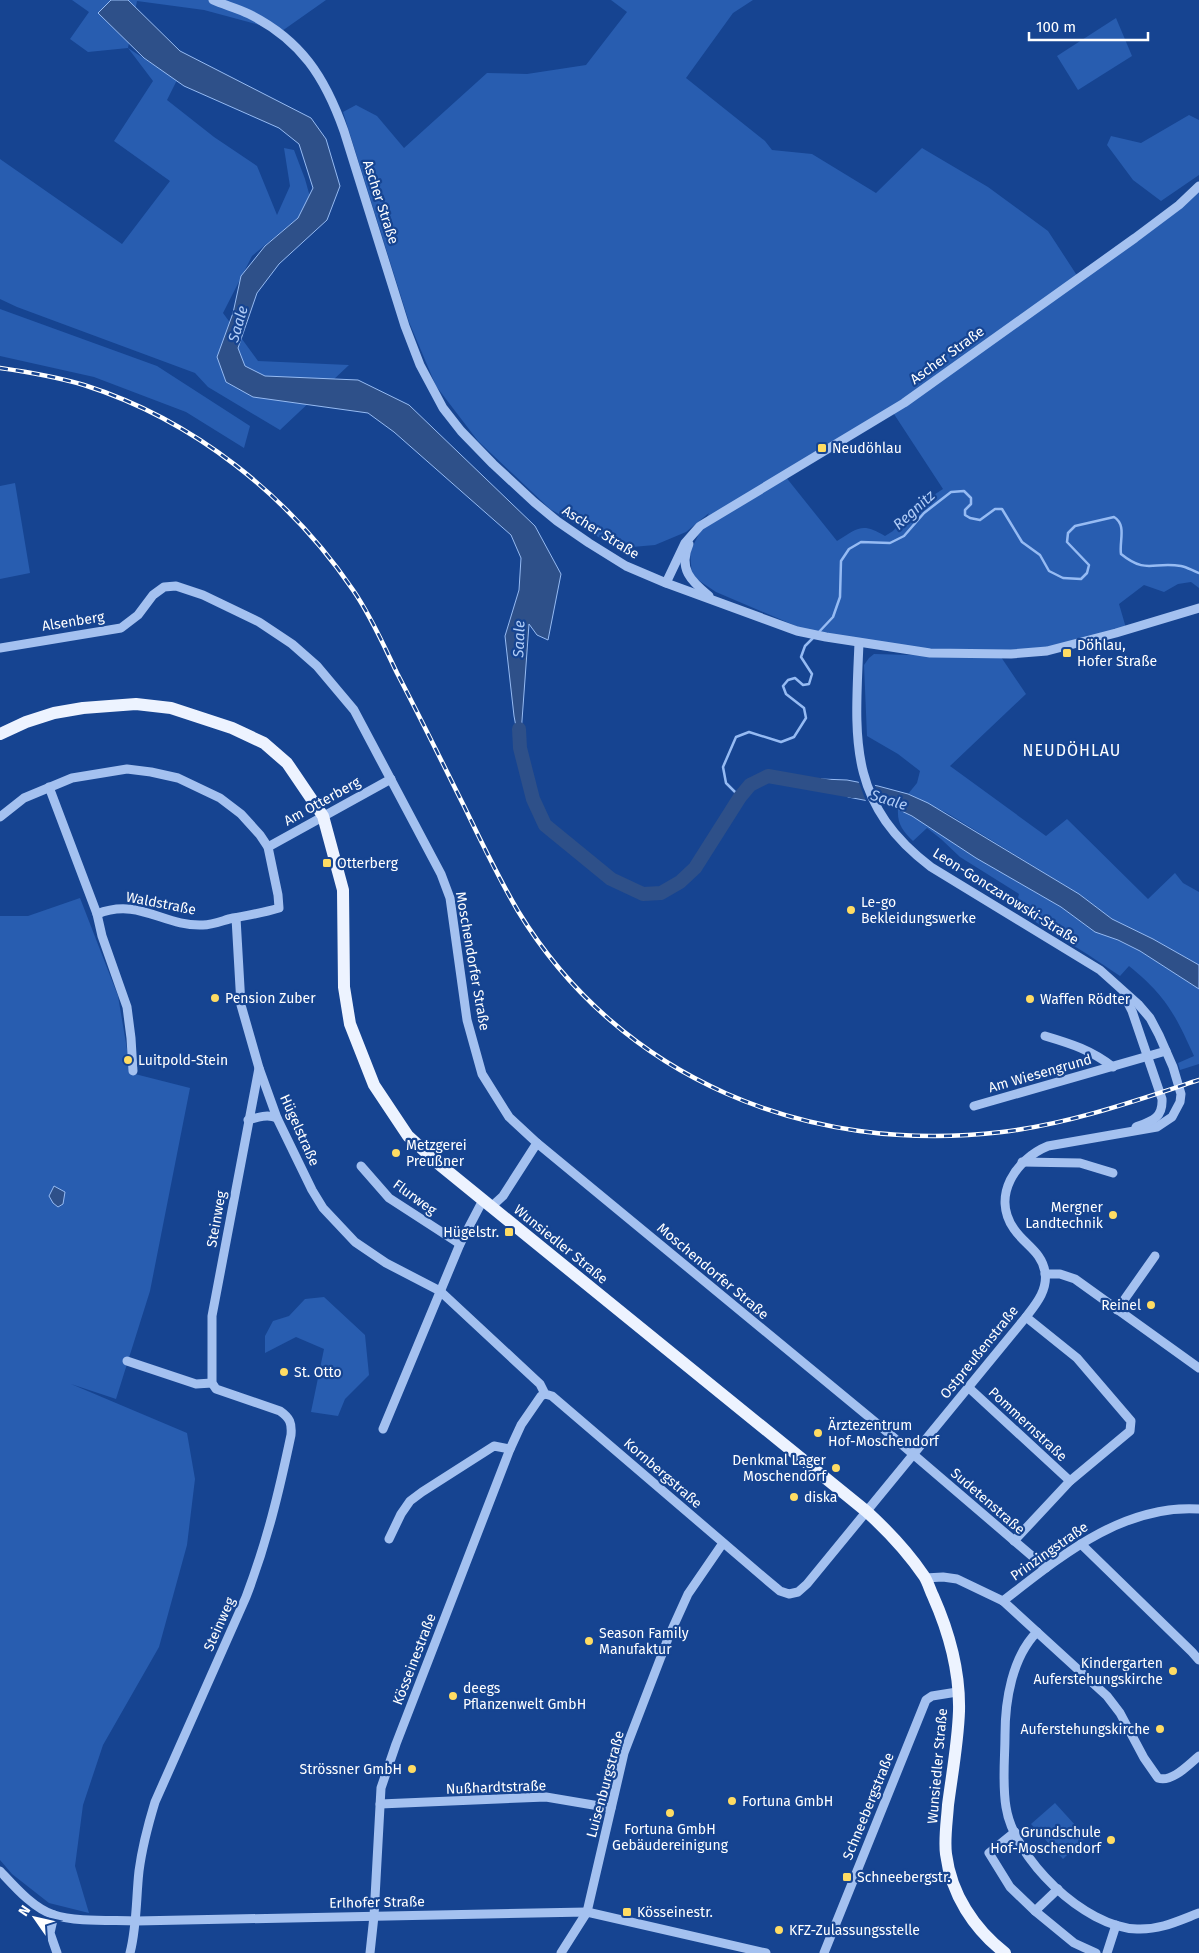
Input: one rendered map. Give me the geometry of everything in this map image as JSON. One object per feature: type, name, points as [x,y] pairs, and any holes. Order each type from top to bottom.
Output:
[{"type":"main road","name":"Wunsiedler Straße","points":[[0,734],[45,716],[83,708],[136,704],[171,708],[232,728],[264,743],[287,763],[323,816],[343,890],[344,988],[350,1024],[374,1086],[408,1136],[487,1204],[866,1510],[902,1547],[925,1578],[944,1624],[952,1650],[959,1710],[947,1821],[946,1854],[951,1877],[968,1914],[993,1944],[1005,1953]]},
{"type":"street","name":"Ascher Straße","points":[[212,0],[249,14],[278,32],[299,49],[322,80],[334,102],[344,130],[405,326],[420,365],[443,408],[493,464],[556,521],[626,566],[666,582],[685,543],[700,526],[904,403],[1135,238],[1179,205],[1199,186]]},
{"type":"street","points":[[700,526],[687,550],[684,561],[685,566],[692,581],[715,601]]},
{"type":"street","points":[[666,582],[797,630],[859,643],[945,654],[1011,654],[1047,651],[1199,608]]},
{"type":"street","name":"Moschendorfer Straße","points":[[164,587],[176,586],[203,595],[259,622],[292,644],[317,666],[354,710],[441,874],[450,898],[467,1020],[482,1074],[509,1118],[912,1454]]},
{"type":"street","name":"Alsenberg","points":[[0,648],[121,628],[138,615],[154,595],[164,587]]},
{"type":"street","name":"Leon-Gonczarowski-Straße","points":[[859,643],[857,703],[861,764],[869,792],[885,822],[907,847],[931,867],[1088,962],[1138,1004],[1150,1018],[1166,1051],[1180,1094],[1180,1102],[1177,1109],[1165,1123],[1157,1127],[1116,1134]]},
{"type":"street","points":[[0,818],[24,798],[72,778],[127,769],[178,778],[220,798],[241,814],[268,847]]},
{"type":"street","name":"Am Otterberg","points":[[268,847],[391,779]]},
{"type":"street","points":[[49,788],[98,914],[102,936],[126,1007],[131,1038],[133,1071]]},
{"type":"street","name":"Waldstraße","points":[[98,914],[110,909],[130,909],[181,922],[203,925],[262,914],[278,908],[278,895],[268,847]]},
{"type":"street","name":"Hügelstraße","points":[[236,918],[241,1005],[259,1068],[277,1118],[312,1190],[323,1208],[355,1242],[386,1263],[440,1291]]},
{"type":"street","name":"Leon-Gonczarowski-Straße","points":[[1116,1134],[1150,1122],[1160,1114],[1163,1108],[1162,1099],[1148,1056],[1132,1011],[1122,990]]},
{"type":"street","name":"Am Wiesengrund","points":[[1045,1036],[1076,1045],[1096,1054],[1113,1067]]},
{"type":"street","name":"Am Wiesengrund","points":[[974,1106],[1166,1051]]},
{"type":"street","name":"Steinweg","points":[[136,1921],[139,1871],[146,1832],[155,1802],[246,1597],[258,1565],[272,1520],[291,1435],[292,1424],[288,1416],[280,1411],[216,1389],[212,1383],[212,1316],[259,1068]]},
{"type":"street","points":[[248,1120],[265,1116],[277,1118]]},
{"type":"street","points":[[1116,1134],[1048,1146],[1035,1151],[1022,1162],[1010,1180],[1007,1190],[1006,1210],[1014,1229],[1040,1258],[1045,1274],[1067,1275],[1199,1368]]},
{"type":"street","points":[[383,1429],[460,1244],[487,1204],[502,1196],[538,1143]]},
{"type":"street","points":[[1022,1162],[1080,1163],[1113,1173]]},
{"type":"street","name":"Flurweg","points":[[360,1166],[389,1198],[460,1244]]},
{"type":"street","points":[[1117,1310],[1155,1256]]},
{"type":"street","name":"Ostpreußenstraße","points":[[866,1510],[1026,1317],[1042,1294],[1045,1285],[1045,1274]]},
{"type":"street","name":"Kornbergstraße","points":[[440,1291],[540,1384],[545,1394],[552,1396],[780,1591],[789,1594],[798,1592],[834,1553],[866,1510]]},
{"type":"street","points":[[1014,1541],[1070,1481],[1130,1431],[1131,1421],[1077,1358],[1026,1317]]},
{"type":"street","name":"Steinweg","points":[[127,1361],[196,1384],[212,1383]]},
{"type":"street","name":"Pommernstraße","points":[[968,1387],[1070,1481]]},
{"type":"street","name":"Kösseinestraße","points":[[370,1953],[374,1916],[381,1788],[396,1744],[510,1449],[522,1425],[541,1396],[545,1394]]},
{"type":"street","points":[[389,1540],[401,1514],[410,1501],[494,1446],[510,1449]]},
{"type":"street","name":"Sudetenstraße","points":[[912,1454],[1046,1568]]},
{"type":"street","name":"Prinzingstraße","points":[[1003,1601],[1080,1544],[1103,1531],[1160,1511],[1199,1509]]},
{"type":"street","name":"Luisenburgstraße","points":[[560,1953],[587,1912],[624,1753],[669,1636],[688,1594],[723,1544]]},
{"type":"street","points":[[1080,1544],[1196,1649],[1199,1660]]},
{"type":"street","points":[[925,1578],[944,1577],[957,1579],[1003,1601],[1107,1696],[1120,1713],[1144,1758],[1158,1778],[1165,1780],[1199,1756]]},
{"type":"street","points":[[1037,1632],[1031,1637],[1020,1657],[1011,1683],[1005,1722],[1006,1807],[1015,1832],[1026,1852],[1058,1889],[1084,1911],[1105,1922],[1138,1929],[1161,1928],[1199,1912]]},
{"type":"street","name":"Schneebergstraße","points":[[824,1953],[926,1700],[932,1696],[957,1692]]},
{"type":"street","name":"Nußhardtstraße","points":[[380,1804],[546,1797],[611,1808]]},
{"type":"street","points":[[1015,1832],[989,1853],[1010,1887],[1035,1911],[1074,1943],[1096,1953]]},
{"type":"street","name":"Erlhofer Straße","points":[[0,1871],[29,1900],[41,1909],[54,1915],[68,1918],[136,1921],[587,1912],[766,1953]]},
{"type":"street","points":[[1035,1911],[1058,1889]]},
{"type":"street","points":[[54,1915],[50,1933],[57,1953]]},
{"type":"street","points":[[130,1953],[136,1921]]},
{"type":"street","points":[[1107,1953],[1116,1925]]},
{"type":"shaded area","points":[[72,0],[326,0],[282,31],[204,10],[137,1],[128,48],[88,52],[70,39],[89,12]]},
{"type":"shaded area","points":[[611,0],[753,0],[733,13],[686,78],[765,141],[772,150],[812,154],[876,193],[922,148],[988,187],[1048,231],[1078,277],[1182,203],[1199,184],[1199,588],[1191,582],[1178,584],[1164,592],[1144,585],[1119,604],[1126,628],[1042,650],[1001,657],[1026,694],[950,766],[1046,836],[1067,819],[1148,899],[1175,873],[1183,883],[1199,892],[1199,965],[1112,919],[1079,894],[947,813],[908,794],[917,783],[920,771],[898,754],[867,736],[864,665],[874,654],[947,656],[803,629],[716,592],[692,576],[690,552],[709,513],[686,532],[655,545],[632,547],[607,542],[550,509],[478,441],[436,386],[409,322],[343,112],[356,105],[377,116],[404,148],[487,73],[527,74],[586,65],[627,12]],"holes":[[[892,411],[943,489],[915,507],[893,531],[885,536],[871,529],[860,528],[837,541],[785,476]]]},
{"type":"shaded area","points":[[1116,18],[1132,56],[1078,90],[1057,56]]},
{"type":"shaded area","points":[[128,48],[177,80],[167,100],[214,137],[257,166],[277,215],[290,186],[284,148],[294,150],[310,197],[299,217],[252,256],[223,313],[258,361],[349,365],[280,430],[208,387],[195,373],[0,299],[0,159],[122,244],[170,181],[114,141],[153,81]]},
{"type":"shaded area","points":[[1189,115],[1199,120],[1199,175],[1161,201],[1133,180],[1107,145],[1111,136],[1141,143]]},
{"type":"shaded area","points":[[0,309],[157,366],[250,426],[244,448],[186,412],[94,377],[0,356]]},
{"type":"shaded area","points":[[15,483],[30,573],[0,579],[0,486]]},
{"type":"shaded area","points":[[898,809],[928,825],[976,858],[1061,907],[1084,924],[1140,951],[1199,989],[1199,1064],[1180,1070],[1178,1063],[1194,1056],[1168,1006],[1142,977],[1129,966],[1120,976],[1015,909],[1019,894],[960,857],[927,828],[913,841],[901,827]]},
{"type":"shaded area","points":[[80,898],[118,996],[131,1073],[190,1088],[150,1291],[116,1399],[71,1384],[187,1433],[195,1479],[187,1545],[159,1647],[103,1745],[83,1805],[75,1866],[89,1913],[49,1903],[12,1874],[0,1860],[0,916],[28,916]]},
{"type":"shaded area","points":[[324,1297],[365,1335],[369,1375],[345,1399],[338,1416],[311,1412],[324,1349],[296,1337],[265,1353],[265,1336],[273,1321],[289,1316],[305,1299]]},
{"type":"shaded area","points":[[1055,1803],[1086,1837],[1063,1859],[1031,1824]]},
{"type":"water","points":[[111,0],[128,0],[180,51],[311,118],[326,139],[340,186],[327,220],[279,264],[257,293],[238,348],[245,366],[265,376],[358,380],[409,405],[535,526],[561,574],[548,640],[537,635],[529,624],[520,748],[514,716],[505,636],[519,590],[521,558],[511,535],[394,432],[368,413],[253,397],[226,382],[217,357],[233,313],[241,276],[265,246],[298,218],[313,188],[299,144],[279,128],[184,86],[144,58],[98,13]]},
{"type":"water","points":[[821,779],[847,780],[878,786],[908,794],[928,803],[1079,894],[1112,919],[1199,965],[1199,989],[1140,951],[1118,940],[1095,932],[1061,907],[976,858],[912,816],[889,805],[848,797]]},
{"type":"water","points":[[54,1186],[65,1192],[63,1204],[58,1207],[49,1196]]},
{"type":"pier","points":[[858,780],[874,783],[884,807],[867,804]]},
{"type":"waterway","name":"Regnitz","points":[[818,633],[833,617],[840,597],[841,561],[849,549],[861,542],[890,543],[904,536],[924,513],[951,492],[964,491],[971,498],[971,504],[965,510],[965,515],[970,518],[980,520],[995,509],[1002,509],[1022,542],[1040,555],[1049,571],[1063,578],[1081,579],[1087,573],[1089,565],[1067,542],[1068,533],[1075,526],[1114,517],[1120,524],[1122,534],[1121,554],[1130,560],[1144,566],[1181,566],[1199,573]]},
{"type":"waterway","name":"Regnitz","points":[[740,797],[726,783],[723,767],[736,737],[749,732],[781,742],[794,737],[806,718],[804,708],[786,694],[783,686],[788,680],[795,678],[803,685],[809,684],[812,674],[801,657],[805,646],[814,637]]},
{"type":"waterway","name":"Saale","points":[[519,729],[520,748],[533,799],[545,825],[611,879],[643,894],[661,893],[680,882],[695,868],[740,797],[750,785],[768,776],[853,791]]},
{"type":"railway","points":[[0,368],[84,385],[125,400],[163,419],[201,440],[236,465],[269,493],[299,523],[328,556],[366,610],[490,859],[518,911],[560,970],[610,1020],[666,1061],[726,1094],[791,1117],[859,1131],[930,1136],[1002,1132],[1077,1118],[1199,1080]]},
{"type":"place","name":"Neudöhlau","points":[[822,448]]},
{"type":"place","name":"Döhlau, Hofer Straße","points":[[1067,653]]},
{"type":"place","name":"Otterberg","points":[[327,863]]},
{"type":"place","name":"Le-go Bekleidungswerke","points":[[851,910]]},
{"type":"place","name":"Pension Zuber","points":[[215,998]]},
{"type":"place","name":"Waffen Rödter","points":[[1030,999]]},
{"type":"place","name":"Luitpold-Stein","points":[[128,1060]]},
{"type":"place","name":"Metzgerei Preußner","points":[[396,1153]]},
{"type":"place","name":"Mergner Landtechnik","points":[[1113,1215]]},
{"type":"place","name":"Hügelstr.","points":[[509,1232]]},
{"type":"place","name":"Reinel","points":[[1151,1305]]},
{"type":"place","name":"St. Otto","points":[[284,1372]]},
{"type":"place","name":"Ärztezentrum Hof-Moschendorf","points":[[818,1433]]},
{"type":"place","name":"Denkmal Lager Moschendorf","points":[[836,1468]]},
{"type":"place","name":"diska","points":[[794,1497]]},
{"type":"place","name":"Season Family Manufaktur","points":[[589,1641]]},
{"type":"place","name":"Kindergarten Auferstehungskirche","points":[[1173,1671]]},
{"type":"place","name":"deegs Pflanzenwelt GmbH","points":[[453,1696]]},
{"type":"place","name":"Auferstehungskirche","points":[[1160,1729]]},
{"type":"place","name":"Strössner GmbH","points":[[412,1769]]},
{"type":"place","name":"Fortuna GmbH","points":[[732,1801]]},
{"type":"place","name":"Fortuna GmbH Gebäudereinigung","points":[[670,1813]]},
{"type":"place","name":"Grundschule Hof-Moschendorf","points":[[1111,1840]]},
{"type":"place","name":"Schneebergstr.","points":[[847,1877]]},
{"type":"place","name":"Kösseinestr.","points":[[627,1912]]},
{"type":"place","name":"KFZ-Zulassungsstelle","points":[[779,1930]]},
{"type":"district","name":"NEUDÖHLAU","points":[[1072,750]]}]
